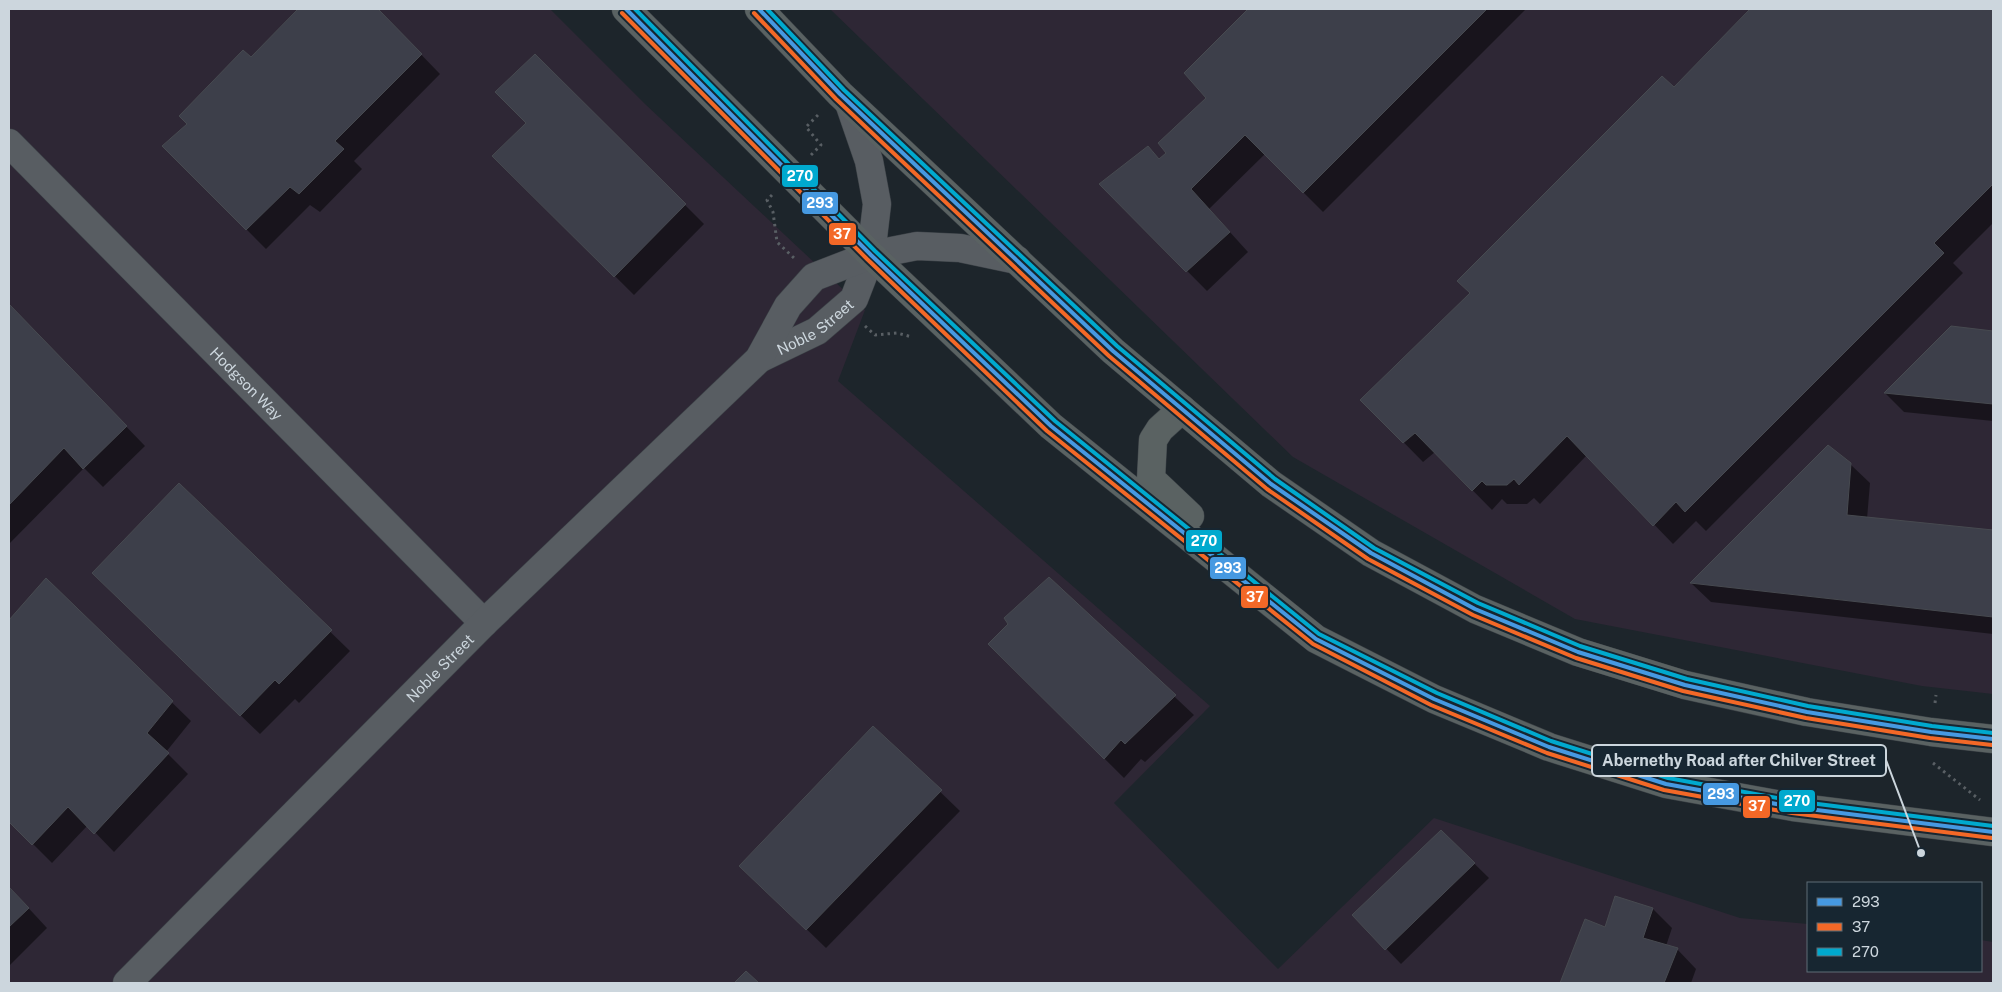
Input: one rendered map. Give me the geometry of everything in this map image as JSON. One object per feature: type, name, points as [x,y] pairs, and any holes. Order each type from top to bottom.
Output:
[{"type":"main road","points":[[626,9],[871,255],[1051,426],[1316,639],[1434,699],[1549,747],[1666,784],[1793,807],[1986,832]]},
{"type":"main road","points":[[759,9],[845,98],[1113,351],[1271,484],[1371,553],[1475,609],[1578,652],[1684,685],[1807,712],[1931,732],[1993,739]]},
{"type":"main road","points":[[1182,408],[1160,429],[1153,440],[1150,479],[1189,513],[1214,556]]},
{"type":"street","name":"Noble Street","points":[[759,359],[817,331],[854,299],[871,255],[877,204],[869,161],[845,98]]},
{"type":"street","name":"Hodgson Way","points":[[9,144],[484,623]]},
{"type":"street","name":"Noble Street","points":[[128,983],[484,623],[759,359],[788,306],[814,277],[871,255],[917,246],[960,248],[1017,260]]},
{"type":"path","points":[[767,200],[821,145],[806,127],[845,98]]},
{"type":"path","points":[[1936,695],[1928,759],[1981,800],[1986,832]]},
{"type":"shaded area","points":[[9,9],[550,9],[645,104],[865,310],[838,381],[1210,706],[1114,803],[1278,969],[1434,818],[1740,918],[1807,924],[1807,972],[1982,972],[1982,940],[1993,942],[1993,983],[9,983]]},
{"type":"shaded area","points":[[830,9],[1993,9],[1993,694],[1922,686],[1575,619],[1293,457]]},
{"type":"building","points":[[298,9],[378,9],[422,54],[335,141],[344,149],[299,194],[290,187],[246,230],[162,146],[187,124],[179,116],[243,50],[251,57]]},
{"type":"building","points":[[1248,9],[1487,9],[1303,193],[1245,135],[1191,189],[1230,232],[1186,272],[1099,184],[1148,146],[1159,159],[1166,153],[1158,143],[1206,98],[1184,73]]},
{"type":"building","points":[[1750,9],[1993,9],[1993,184],[1934,243],[1944,253],[1685,512],[1676,502],[1653,526],[1567,436],[1519,485],[1514,479],[1507,485],[1486,485],[1482,481],[1472,491],[1415,433],[1403,443],[1360,400],[1470,293],[1457,281],[1662,76],[1674,87]]},
{"type":"building","points":[[535,54],[686,204],[614,277],[492,156],[526,123],[495,92]]},
{"type":"building","points":[[9,304],[127,426],[83,469],[64,448],[9,505]]},
{"type":"building","points":[[1951,326],[1993,331],[1993,404],[1884,393]]},
{"type":"building","points":[[1828,445],[1851,463],[1847,515],[1993,530],[1993,617],[1690,583]]},
{"type":"building","points":[[179,483],[332,630],[279,684],[275,680],[240,716],[92,573]]},
{"type":"building","points":[[1049,577],[1176,695],[1125,744],[1121,740],[1104,759],[988,644],[1008,624],[1004,618]]},
{"type":"building","points":[[46,578],[173,701],[147,733],[169,753],[94,834],[68,807],[32,845],[9,822],[9,620]]},
{"type":"building","points":[[873,726],[942,790],[806,930],[739,866]]},
{"type":"building","points":[[1441,830],[1475,863],[1385,950],[1352,915]]},
{"type":"building","points":[[9,887],[29,908],[9,927]]},
{"type":"building","points":[[1615,896],[1653,908],[1643,938],[1678,948],[1664,983],[1560,983],[1585,919],[1605,927]]},
{"type":"building","points":[[746,971],[759,983],[734,983]]},
{"type":"transit line","name":"293","points":[[626,9],[871,255],[1051,426],[1316,639],[1434,699],[1549,747],[1666,784],[1793,807],[1993,832]]},
{"type":"transit line","name":"270","points":[[635,9],[875,251],[1055,421],[1319,634],[1437,693],[1551,741],[1668,778],[1794,801],[1993,826]]},
{"type":"transit line","name":"293","points":[[759,9],[840,94],[1113,351],[1271,484],[1371,553],[1475,609],[1578,652],[1685,685],[1807,712],[1931,732],[1993,739]]},
{"type":"transit line","name":"270","points":[[767,9],[844,90],[1117,346],[1275,479],[1374,548],[1478,603],[1580,646],[1687,679],[1808,706],[1932,726],[1993,733]]},
{"type":"transit line","name":"37","points":[[622,13],[867,259],[1047,431],[1313,644],[1431,705],[1547,753],[1664,790],[1792,813],[1992,838]]},
{"type":"transit line","name":"37","points":[[754,13],[836,99],[1109,356],[1267,489],[1368,559],[1473,615],[1576,658],[1683,691],[1806,718],[1930,738],[1992,745]]},
{"type":"place","name":"Abernethy Road after Chilver Street","points":[[1921,853]]}]
